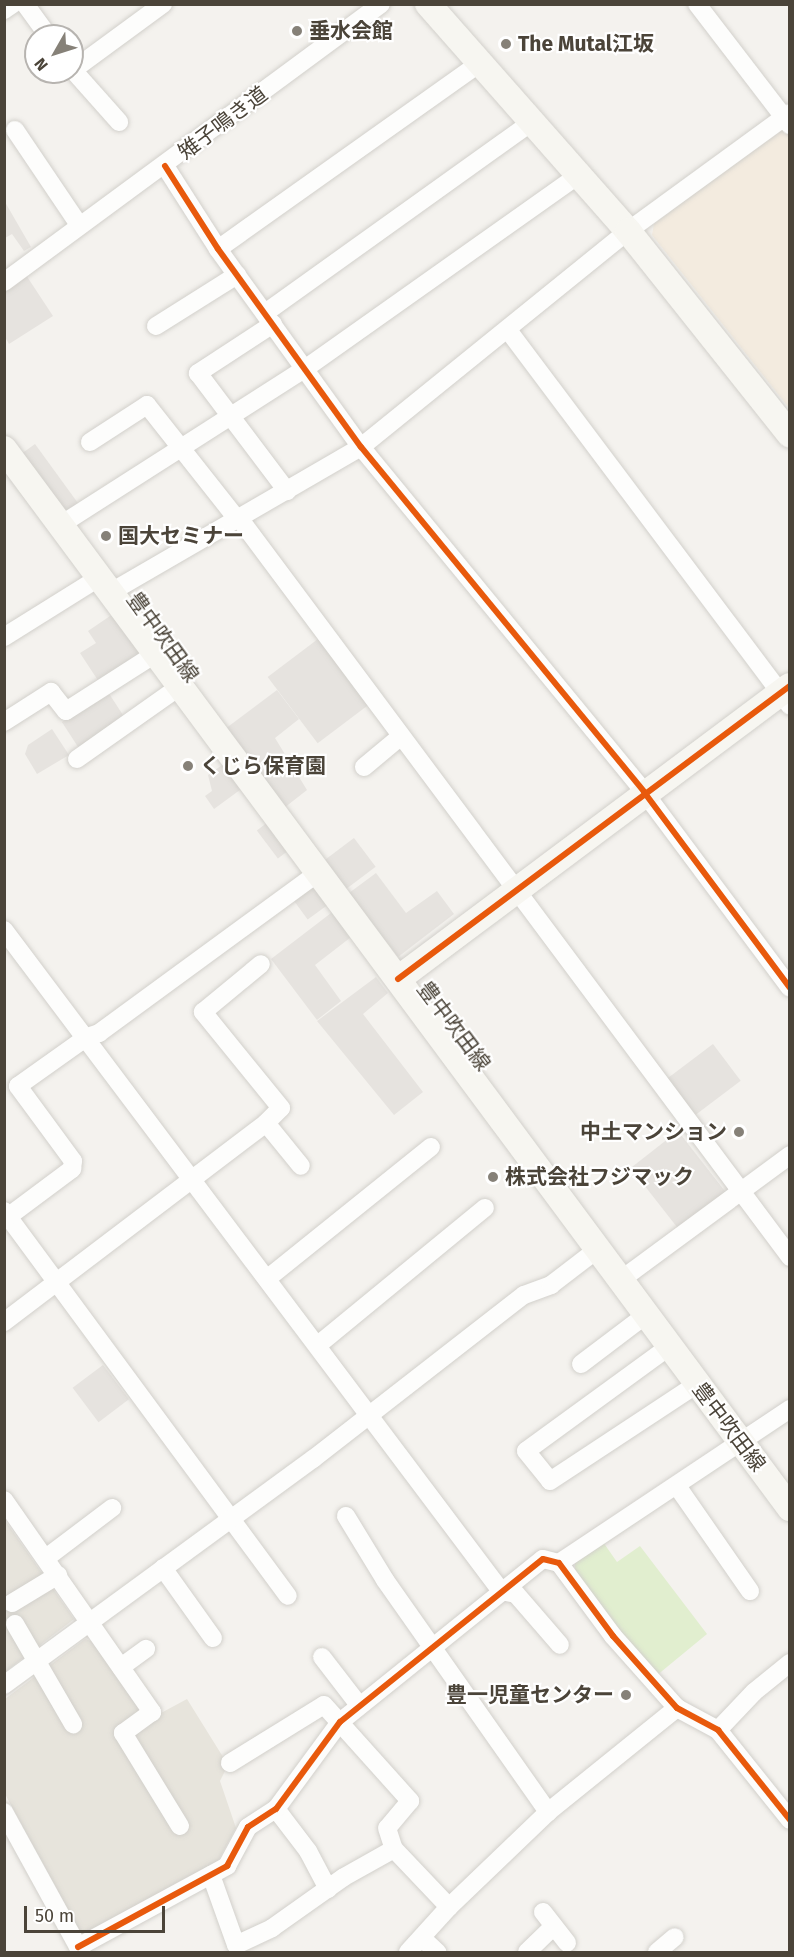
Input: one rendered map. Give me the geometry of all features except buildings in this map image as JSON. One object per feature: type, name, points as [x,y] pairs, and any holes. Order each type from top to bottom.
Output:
[{"type":"main road","points":[[428,4],[530,123],[628,231],[789,435]]},
{"type":"main road","name":"豊中吹田線","points":[[6,455],[62,524],[179,687],[599,1248],[789,1508]]},
{"type":"main road","points":[[398,979],[644,792],[786,695]]},
{"type":"street","points":[[4,10],[13,4]]},
{"type":"street","points":[[26,4],[40,24]]},
{"type":"street","name":"雉子鳴き道","points":[[4,282],[79,225],[165,166],[381,4]]},
{"type":"street","points":[[4,637],[238,518],[362,447],[628,231],[788,118],[697,4]]},
{"type":"street","points":[[84,62],[162,5]]},
{"type":"street","points":[[218,249],[480,63]]},
{"type":"street","points":[[84,83],[118,122]]},
{"type":"street","points":[[286,491],[198,374],[269,318],[530,123]]},
{"type":"street","points":[[15,130],[79,225]]},
{"type":"street","points":[[165,166],[218,249],[362,447],[644,792],[789,988]]},
{"type":"street","points":[[62,524],[306,368],[579,175]]},
{"type":"street","points":[[156,326],[237,275]]},
{"type":"street","points":[[508,330],[786,695]]},
{"type":"street","points":[[90,442],[147,405],[238,518],[400,737],[518,888],[789,1257]]},
{"type":"street","points":[[4,722],[51,692],[66,711],[155,654]]},
{"type":"street","points":[[77,759],[179,687]]},
{"type":"street","points":[[364,767],[400,737]]},
{"type":"street","points":[[288,1596],[58,1280],[7,1214],[72,1169],[73,1161],[18,1086],[87,1037],[99,1033],[318,873]]},
{"type":"street","points":[[4,930],[194,1179],[501,1591],[516,1594],[560,1645]]},
{"type":"street","points":[[4,1322],[194,1179],[266,1123],[281,1108],[203,1012],[261,964]]},
{"type":"street","points":[[266,1123],[301,1166]]},
{"type":"street","points":[[268,1278],[431,1147]]},
{"type":"street","points":[[622,1279],[789,1155]]},
{"type":"street","points":[[318,1345],[485,1208]]},
{"type":"street","points":[[4,1685],[370,1415],[524,1295],[551,1285],[599,1248]]},
{"type":"street","points":[[581,1364],[647,1314]]},
{"type":"street","points":[[670,1346],[526,1451],[550,1481],[697,1384]]},
{"type":"street","points":[[559,1563],[789,1409]]},
{"type":"street","points":[[677,1486],[721,1564],[750,1591]]},
{"type":"street","points":[[4,1500],[152,1712],[123,1733],[180,1826]]},
{"type":"street","points":[[46,1558],[112,1508]]},
{"type":"street","points":[[346,1516],[432,1647],[548,1812]]},
{"type":"street","points":[[4,1812],[80,1950],[227,1866],[248,1827],[276,1809],[340,1722],[543,1559],[559,1563],[613,1636],[677,1708],[718,1730],[789,1820]]},
{"type":"street","points":[[163,1568],[213,1638]]},
{"type":"street","points":[[12,1603],[58,1575]]},
{"type":"street","points":[[15,1624],[73,1724]]},
{"type":"street","points":[[121,1667],[146,1649]]},
{"type":"street","points":[[322,1657],[359,1706]]},
{"type":"street","points":[[718,1730],[754,1692],[789,1663]]},
{"type":"street","points":[[230,1763],[324,1705],[410,1801],[387,1828],[394,1849],[449,1907]]},
{"type":"street","points":[[408,1953],[449,1907],[548,1812],[677,1708]]},
{"type":"street","points":[[276,1809],[308,1851],[328,1889]]},
{"type":"street","points":[[211,1875],[236,1945],[272,1928],[328,1889],[394,1849]]},
{"type":"street","points":[[527,1953],[549,1919],[567,1943]]},
{"type":"street","points":[[657,1953],[675,1937]]},
{"type":"street","points":[[422,1938],[437,1953]]},
{"type":"shaded area","points":[[789,121],[789,408],[652,235],[654,224]]},
{"type":"shaded area","points":[[5,202],[31,247],[24,251],[12,234],[5,238]]},
{"type":"shaded area","points":[[26,275],[53,316],[9,344],[5,337],[4,291]]},
{"type":"shaded area","points":[[35,444],[80,506],[64,518],[19,456]]},
{"type":"shaded area","points":[[113,614],[141,652],[99,682],[80,653],[96,643],[88,631]]},
{"type":"shaded area","points":[[318,639],[368,705],[318,743],[268,677]]},
{"type":"shaded area","points":[[277,690],[299,719],[275,738],[307,790],[284,808],[225,729]]},
{"type":"shaded area","points":[[108,692],[125,718],[79,748],[62,722]]},
{"type":"shaded area","points":[[52,729],[69,755],[37,774],[25,754],[28,745]]},
{"type":"shaded area","points":[[225,763],[244,787],[214,809],[205,796],[212,791],[208,775]]},
{"type":"shaded area","points":[[268,822],[289,850],[278,858],[257,830]]},
{"type":"shaded area","points":[[354,838],[376,867],[346,889],[324,860]]},
{"type":"shaded area","points":[[376,873],[406,913],[437,891],[454,914],[398,957],[349,893]]},
{"type":"shaded area","points":[[315,882],[330,903],[308,919],[292,898]]},
{"type":"shaded area","points":[[335,910],[355,934],[315,965],[341,1001],[317,1020],[271,959]]},
{"type":"shaded area","points":[[376,977],[388,993],[363,1014],[423,1092],[394,1115],[317,1021]]},
{"type":"shaded area","points":[[713,1044],[741,1081],[694,1116],[667,1079]]},
{"type":"shaded area","points":[[678,1131],[725,1192],[678,1229],[631,1168]]},
{"type":"shaded area","points":[[103,1365],[129,1399],[99,1422],[73,1388]]},
{"type":"shaded area","points":[[4,1519],[74,1619],[5,1672],[4,1672]]},
{"type":"shaded area","points":[[85,1639],[94,1642],[148,1720],[187,1699],[228,1765],[220,1781],[236,1828],[218,1861],[84,1939],[5,1794],[5,1699]]},
{"type":"green space","points":[[603,1542],[617,1562],[640,1546],[707,1634],[656,1676],[575,1575],[575,1561]]},
{"type":"cycle path","points":[[165,166],[218,249],[361,447],[644,792],[790,988]]},
{"type":"cycle path","points":[[398,979],[790,686]]},
{"type":"cycle path","points":[[78,1947],[227,1866],[248,1827],[276,1809],[340,1722],[543,1559],[559,1563],[613,1636],[677,1708],[718,1730],[790,1820]]},
{"type":"place","name":"垂水会館","points":[[297,31]]},
{"type":"place","name":"The Mutal江坂","points":[[506,44]]},
{"type":"place","name":"国大セミナー","points":[[106,536]]},
{"type":"place","name":"くじら保育園","points":[[188,766]]},
{"type":"place","name":"中土マンション","points":[[739,1132]]},
{"type":"place","name":"株式会社フジマック","points":[[493,1177]]},
{"type":"place","name":"豊一児童センター","points":[[626,1695]]}]
